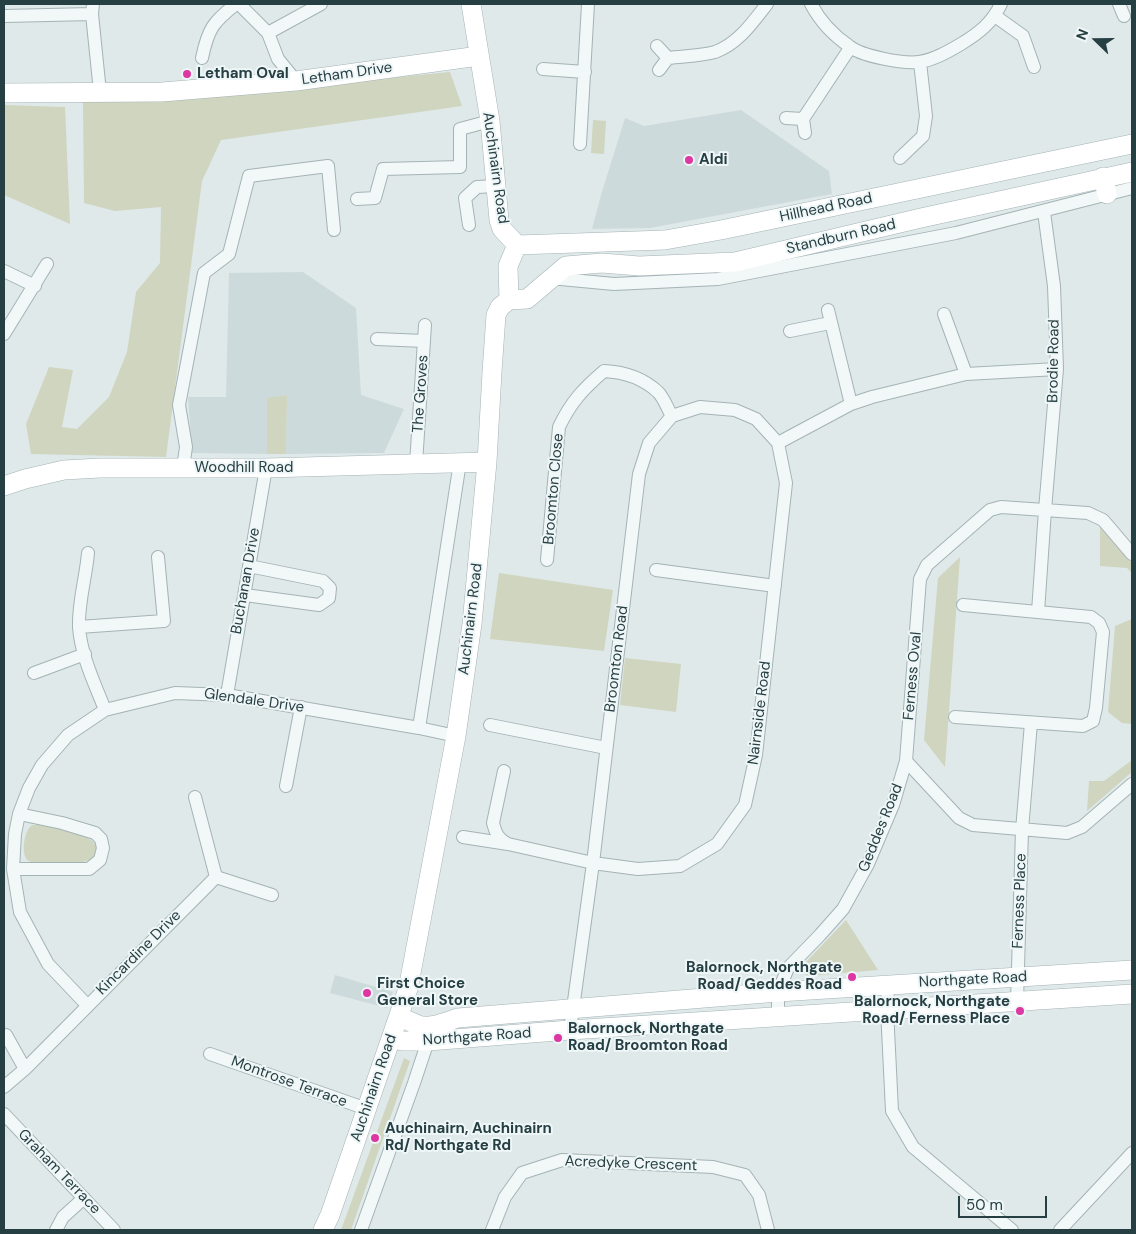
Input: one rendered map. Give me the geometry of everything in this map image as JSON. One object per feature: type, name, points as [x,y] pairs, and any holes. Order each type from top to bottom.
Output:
[{"type":"street","points":[[202,58],[207,35],[218,18],[236,4]]},
{"type":"street","points":[[239,4],[268,33],[278,59],[296,81]]},
{"type":"street","points":[[268,33],[321,4]]},
{"type":"street","name":"Auchinairn Road","points":[[471,4],[490,121],[499,220],[502,229],[517,245]]},
{"type":"street","points":[[580,144],[588,4]]},
{"type":"street","points":[[659,70],[668,58],[714,52],[732,44],[767,4]]},
{"type":"street","points":[[811,4],[819,20],[850,48],[894,62],[920,62],[948,52],[984,29],[995,16],[1001,4]]},
{"type":"street","points":[[1119,4],[1124,16]]},
{"type":"street","points":[[4,16],[93,9],[100,92]]},
{"type":"street","points":[[995,16],[1024,36],[1034,67]]},
{"type":"street","points":[[657,46],[668,58]]},
{"type":"street","points":[[805,133],[803,119],[850,48]]},
{"type":"street","name":"Letham Drive","points":[[4,93],[162,92],[296,81],[479,56]]},
{"type":"street","points":[[900,158],[923,136],[926,116],[920,62]]},
{"type":"street","points":[[543,69],[585,72]]},
{"type":"street","points":[[786,118],[803,119]]},
{"type":"street","points":[[357,199],[375,198],[383,169],[460,167],[460,129],[490,121]]},
{"type":"street","name":"Hillhead Road","points":[[517,245],[665,240],[1132,144]]},
{"type":"street","points":[[183,468],[186,447],[179,405],[204,272],[229,254],[249,176],[328,166],[334,230]]},
{"type":"street","name":"Standburn Road","points":[[550,278],[614,284],[718,280],[956,233],[1044,212],[1105,186],[1132,172]]},
{"type":"street","points":[[469,225],[465,198],[477,187],[496,186]]},
{"type":"street","name":"Standburn Road","points":[[508,300],[527,299],[566,266],[593,264],[640,266],[735,262],[1105,186],[1132,188]]},
{"type":"street","name":"Brodie Road","points":[[1038,612],[1044,510],[1057,370],[1054,286],[1044,212]]},
{"type":"street","points":[[508,300],[508,266],[517,245]]},
{"type":"street","points":[[4,334],[48,264]]},
{"type":"street","points":[[4,271],[35,286]]},
{"type":"street","name":"Auchinairn Road","points":[[323,1230],[367,1110],[408,988],[456,736],[472,624],[487,462],[496,315],[500,307],[508,300]]},
{"type":"street","points":[[944,314],[966,374]]},
{"type":"street","points":[[790,331],[829,317],[851,404]]},
{"type":"street","name":"The Groves","points":[[416,464],[425,325]]},
{"type":"street","points":[[377,339],[424,341]]},
{"type":"street","points":[[672,416],[700,407],[735,410],[756,419],[778,443],[851,404],[872,397],[966,374],[1057,370]]},
{"type":"street","name":"Broomton Close","points":[[548,560],[559,427],[568,408],[587,386],[604,371],[620,372],[638,378],[658,393],[672,416]]},
{"type":"street","name":"Broomton Road","points":[[570,1030],[593,863],[639,474],[649,444],[672,416]]},
{"type":"street","name":"Nairnside Road","points":[[463,836],[593,863],[638,869],[680,866],[717,844],[745,805],[756,755],[786,482],[778,443]]},
{"type":"street","points":[[419,728],[460,462]]},
{"type":"street","name":"Woodhill Road","points":[[4,486],[64,470],[100,468],[266,468],[487,462]]},
{"type":"street","name":"Buchanan Drive","points":[[227,694],[266,468]]},
{"type":"street","name":"Ferness Oval","points":[[906,761],[920,579],[927,565],[990,510],[1000,506],[1088,513],[1103,520],[1132,554]]},
{"type":"street","points":[[88,553],[80,627],[85,654],[105,710]]},
{"type":"street","points":[[80,627],[164,621],[158,557]]},
{"type":"street","points":[[244,595],[320,605],[328,598],[330,588],[323,581],[249,566]]},
{"type":"street","points":[[656,570],[775,586]]},
{"type":"street","points":[[955,716],[1083,726],[1093,721],[1096,708],[1103,632],[1099,623],[1091,617],[963,605]]},
{"type":"street","points":[[34,673],[85,654]]},
{"type":"street","name":"Glendale Drive","points":[[87,1005],[48,964],[20,912],[13,869],[13,848],[19,814],[29,788],[42,765],[68,735],[105,710],[175,693],[227,694],[456,736]]},
{"type":"street","points":[[286,786],[301,707]]},
{"type":"street","name":"Ferness Place","points":[[1017,1002],[1022,830],[1031,723]]},
{"type":"street","points":[[490,725],[606,748]]},
{"type":"street","points":[[906,761],[960,818],[973,825],[1022,830],[1067,833],[1082,827],[1132,784]]},
{"type":"street","name":"Geddes Road","points":[[778,1017],[778,992],[788,968],[842,909],[868,864],[893,805],[906,761]]},
{"type":"street","points":[[504,771],[493,823],[495,832],[500,840],[508,844]]},
{"type":"street","points":[[195,797],[216,877],[272,895]]},
{"type":"street","points":[[13,869],[89,869],[100,860],[103,848],[101,840],[95,833],[62,823],[19,814]]},
{"type":"street","name":"Kincardine Drive","points":[[4,1087],[25,1069],[216,877]]},
{"type":"street","name":"Northgate Road","points":[[428,1034],[439,1025],[458,1018],[778,992],[1132,970]]},
{"type":"street","points":[[888,985],[887,1009],[892,1111],[913,1147],[1012,1230]]},
{"type":"street","name":"Northgate Road","points":[[392,1038],[402,1041],[428,1034],[570,1030],[1132,994]]},
{"type":"street","name":"Northgate Road","points":[[399,1017],[418,1025],[428,1034]]},
{"type":"street","points":[[361,1230],[414,1083],[428,1034]]},
{"type":"street","points":[[6,1036],[25,1069]]},
{"type":"street","name":"Montrose Terrace","points":[[210,1054],[367,1110]]},
{"type":"street","name":"Graham Terrace","points":[[4,1114],[114,1230]]},
{"type":"street","points":[[1060,1230],[1132,1153]]},
{"type":"street","name":"Acredyke Crescent","points":[[492,1230],[505,1196],[522,1173],[562,1160],[713,1167],[745,1175],[759,1195],[768,1230]]},
{"type":"street","points":[[56,1230],[63,1217],[84,1198]]},
{"type":"shaded area","points":[[741,110],[829,171],[832,194],[650,228],[592,229],[625,118],[644,126]]},
{"type":"shaded area","points":[[303,272],[356,308],[361,395],[404,409],[384,453],[286,454],[287,395],[267,399],[267,454],[192,453],[188,397],[226,397],[229,273]]},
{"type":"shaded area","points":[[335,975],[393,992],[387,1008],[330,993]]},
{"type":"green space","points":[[450,72],[462,106],[221,140],[202,181],[166,457],[31,454],[26,424],[49,367],[73,370],[62,427],[77,429],[109,397],[127,352],[136,292],[160,263],[161,207],[115,211],[84,203],[83,102],[213,95]]},
{"type":"green space","points":[[4,105],[65,107],[70,224],[4,195]]},
{"type":"green space","points":[[593,120],[606,121],[604,154],[591,153]]},
{"type":"green space","points":[[287,395],[286,454],[267,454],[267,398]]},
{"type":"green space","points":[[1100,527],[1132,563],[1132,573],[1127,568],[1100,566]]},
{"type":"green space","points":[[960,557],[945,767],[924,740],[938,578]]},
{"type":"green space","points":[[499,573],[613,590],[604,651],[490,639]]},
{"type":"green space","points":[[1132,619],[1132,724],[1122,723],[1108,712],[1115,626]]},
{"type":"green space","points":[[625,658],[681,664],[676,712],[620,705]]},
{"type":"green space","points":[[1132,760],[1132,772],[1087,811],[1089,781],[1104,781]]},
{"type":"green space","points":[[33,825],[65,830],[84,836],[96,846],[96,853],[90,860],[81,862],[33,863],[25,857],[24,847],[27,831]]},
{"type":"green space","points":[[846,920],[878,970],[809,976],[802,973],[804,964]]},
{"type":"green space","points":[[404,1058],[410,1061],[351,1230],[341,1230]]},
{"type":"place","name":"Letham Oval","points":[[187,74]]},
{"type":"place","name":"Aldi","points":[[689,160]]},
{"type":"place","name":"Balornock, Northgate Road/ Geddes Road","points":[[852,977]]},
{"type":"place","name":"First Choice General Store","points":[[367,993]]},
{"type":"place","name":"Balornock, Northgate Road/ Ferness Place","points":[[1020,1011]]},
{"type":"place","name":"Balornock, Northgate Road/ Broomton Road","points":[[558,1038]]},
{"type":"place","name":"Auchinairn, Auchinairn Rd/ Northgate Rd","points":[[375,1138]]}]
